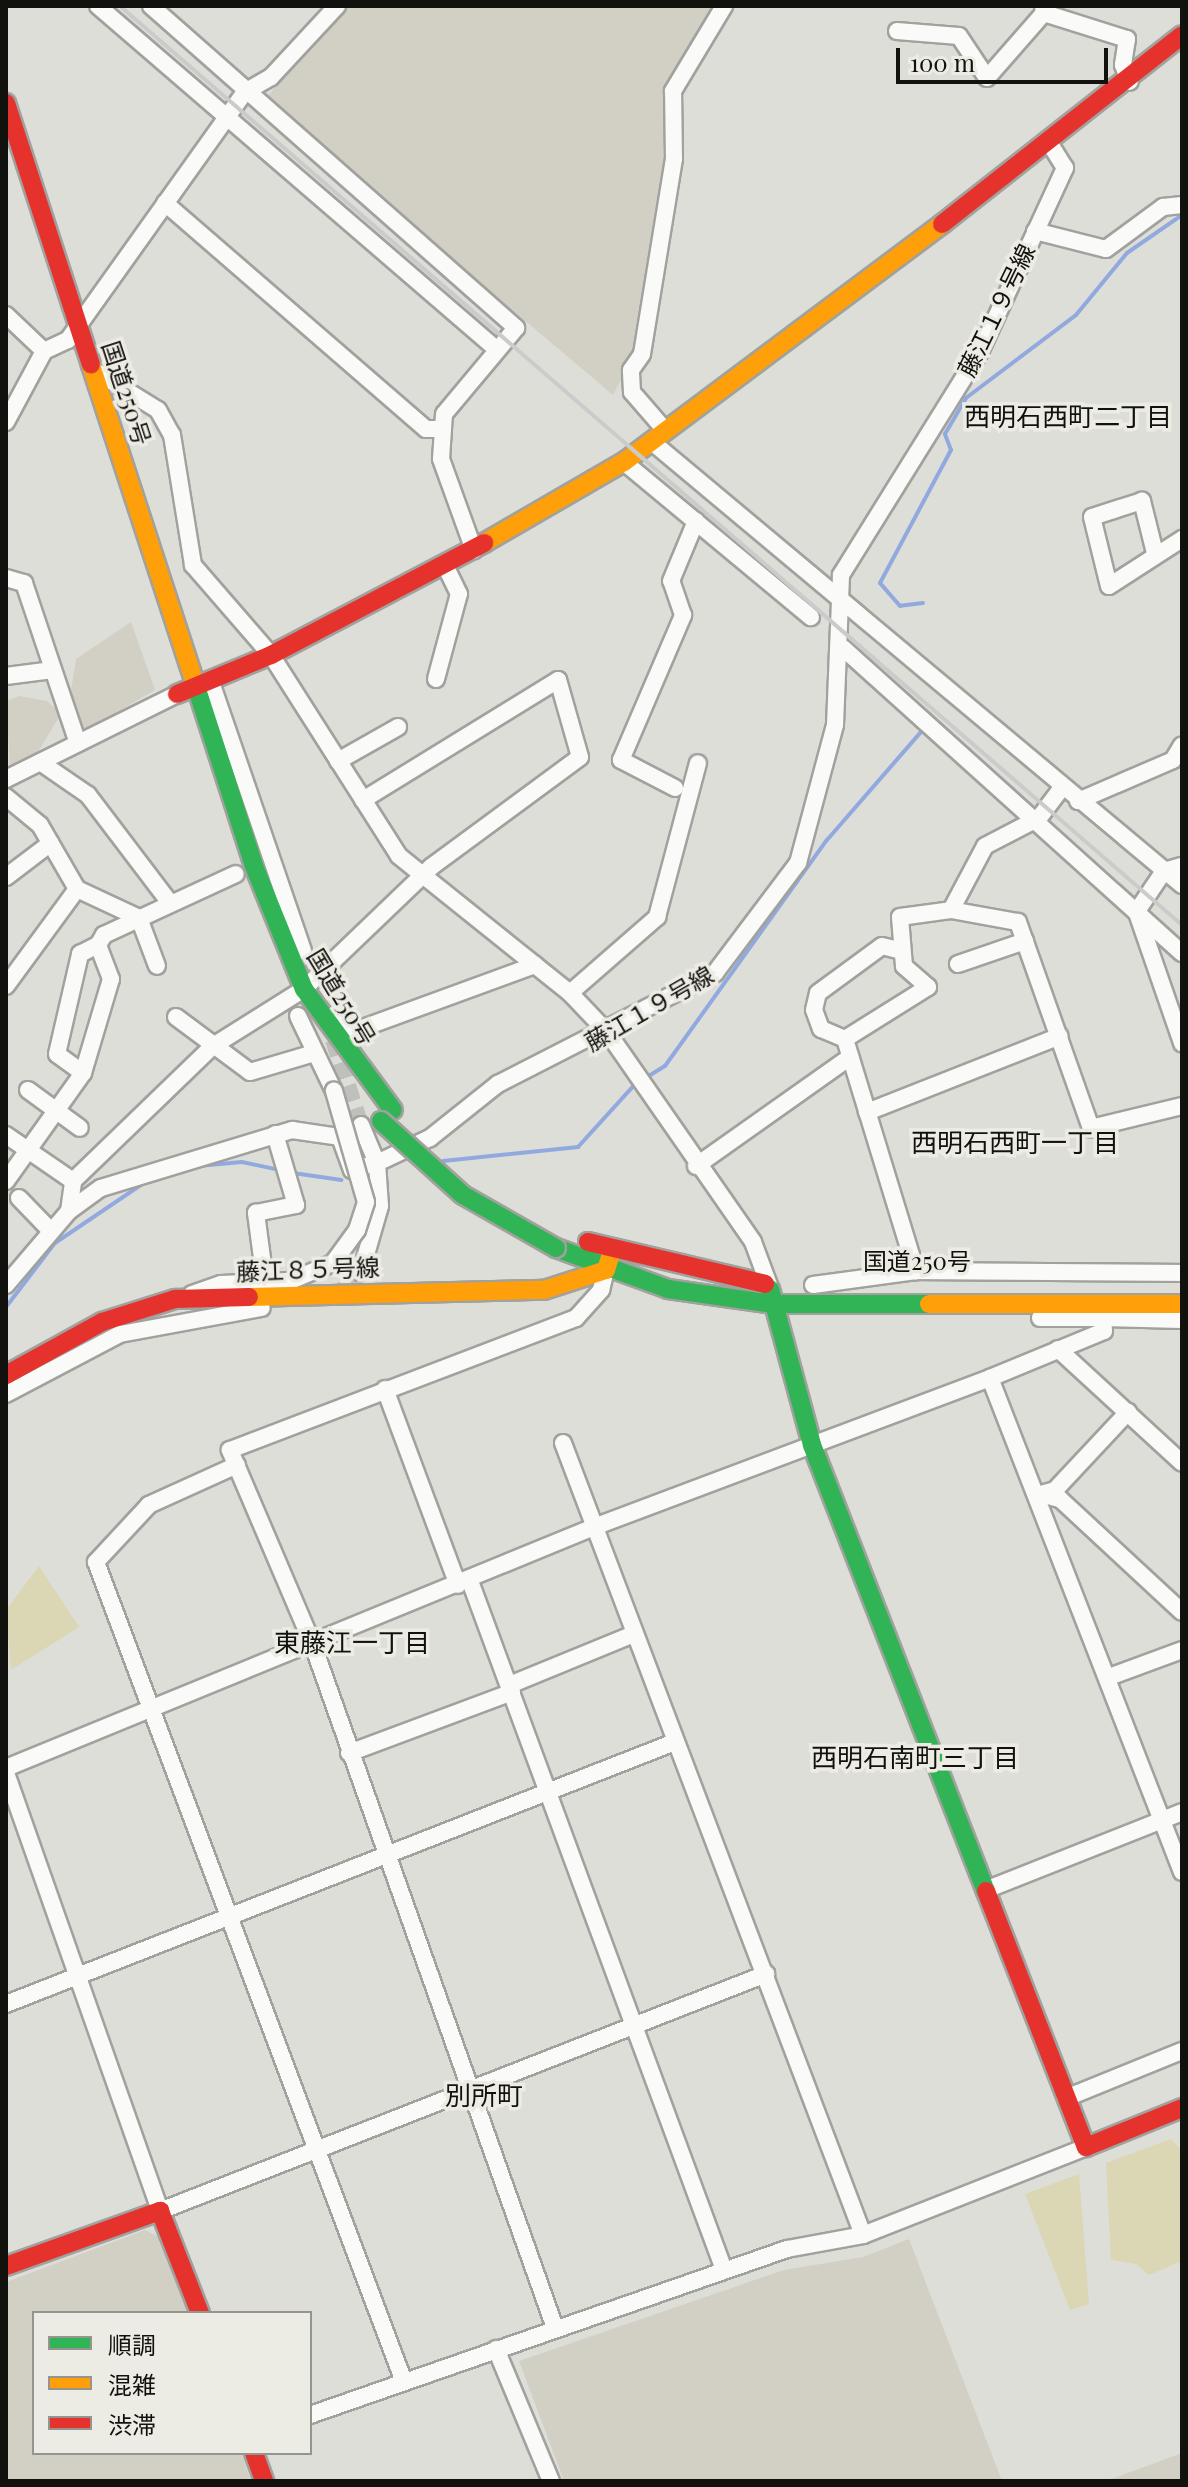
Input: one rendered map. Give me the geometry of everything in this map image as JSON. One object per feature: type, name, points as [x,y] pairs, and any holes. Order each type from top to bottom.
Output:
[{"type":"main road","points":[[177,694],[203,686],[271,655],[474,550],[624,462],[1050,144],[1130,82],[1182,35]]},
{"type":"main road","name":"国道250号","points":[[6,103],[177,694],[236,874],[300,1001],[387,1116],[559,1239],[668,1289],[774,1304],[1182,1304]]},
{"type":"main road","name":"国道250号","points":[[6,160],[74,334],[95,371],[203,686],[254,866],[300,1001]]},
{"type":"main road","name":"国道250号","points":[[609,1261],[769,1285],[1182,1285]]},
{"type":"main road","name":"藤江８５号線","points":[[6,1375],[102,1322],[175,1299],[544,1290],[609,1261]]},
{"type":"main road","points":[[769,1285],[812,1445],[988,1889],[1086,2147],[1182,2108]]},
{"type":"main road","points":[[6,2266],[160,2211],[199,2311]]},
{"type":"main road","points":[[255,2455],[264,2481]]},
{"type":"street","points":[[98,6],[222,121],[495,348]]},
{"type":"street","points":[[151,6],[516,328],[459,388],[443,429],[441,459],[474,550]]},
{"type":"street","points":[[6,422],[44,351],[74,334],[245,92],[271,77],[337,6]]},
{"type":"street","points":[[724,6],[673,91],[674,159],[642,354],[631,370],[632,392],[658,435],[837,600],[1182,885]]},
{"type":"street","points":[[897,31],[959,36],[987,78],[1044,10],[1127,39],[1123,65],[1130,82]]},
{"type":"street","name":"藤江１９号線","points":[[377,1163],[430,1138],[498,1084],[608,1033],[715,973],[798,863],[823,790],[843,648],[837,600],[841,575],[980,352],[1065,168],[1050,144]]},
{"type":"street","points":[[165,203],[426,429],[443,429]]},
{"type":"street","points":[[1035,231],[1106,249],[1163,207],[1182,205]]},
{"type":"street","points":[[6,315],[44,351]]},
{"type":"street","points":[[95,371],[158,410],[172,435],[193,565],[271,655],[363,800],[421,881],[570,993],[608,1033],[696,1166],[753,1242],[769,1285]]},
{"type":"street","points":[[624,462],[811,617]]},
{"type":"street","points":[[1155,553],[1142,501],[1092,517],[1109,586],[1155,553],[1182,539]]},
{"type":"street","points":[[675,788],[621,760],[683,615],[671,581],[696,521]]},
{"type":"street","points":[[436,679],[459,594],[445,565]]},
{"type":"street","points":[[6,578],[24,583],[78,743]]},
{"type":"street","points":[[843,648],[1039,818],[1182,953]]},
{"type":"street","points":[[6,676],[53,670]]},
{"type":"street","points":[[300,1001],[353,935],[580,757],[558,680],[363,800]]},
{"type":"street","points":[[203,686],[303,951]]},
{"type":"street","points":[[6,779],[177,694]]},
{"type":"street","points":[[338,761],[398,727]]},
{"type":"street","points":[[1078,801],[1173,760],[1182,745]]},
{"type":"street","points":[[40,762],[88,795],[170,903]]},
{"type":"street","points":[[570,993],[657,917],[698,763]]},
{"type":"street","points":[[951,910],[985,846],[1039,818],[1062,787]]},
{"type":"street","points":[[6,797],[51,843],[77,889],[139,918],[157,966]]},
{"type":"street","points":[[6,877],[51,843]]},
{"type":"street","points":[[1137,911],[1164,871],[1182,866]]},
{"type":"street","points":[[83,1073],[57,1054],[80,954],[139,918],[236,874]]},
{"type":"street","points":[[6,986],[77,889]]},
{"type":"street","points":[[898,950],[905,930],[900,917],[951,910],[1018,922],[1091,1128],[1182,1106]]},
{"type":"street","points":[[1137,911],[1182,1043]]},
{"type":"street","points":[[958,964],[1025,941]]},
{"type":"street","points":[[6,1181],[31,1152],[83,1073],[111,979],[98,945]]},
{"type":"street","points":[[882,946],[898,950],[928,987],[845,1039],[821,1029],[814,1010],[818,993],[882,946]]},
{"type":"street","points":[[69,1211],[73,1181],[213,1046],[300,1001],[325,997],[349,1033],[535,965]]},
{"type":"street","points":[[175,1299],[221,1284],[290,1281],[333,1263],[366,1202],[334,1091],[314,1053],[300,1001]]},
{"type":"street","points":[[176,1017],[250,1072],[314,1053]]},
{"type":"street","points":[[867,1112],[1060,1036]]},
{"type":"street","points":[[845,1039],[916,1271]]},
{"type":"street","points":[[696,1166],[850,1057]]},
{"type":"street","points":[[28,1090],[80,1128]]},
{"type":"street","points":[[361,1125],[377,1163],[380,1206],[361,1272]]},
{"type":"street","points":[[6,1285],[50,1230],[69,1211],[101,1188],[275,1134],[318,1130],[340,1137],[352,1170],[377,1163]]},
{"type":"street","points":[[264,1273],[256,1213],[296,1205],[288,1162],[275,1134]]},
{"type":"street","points":[[6,1135],[73,1181]]},
{"type":"street","points":[[19,1198],[50,1230]]},
{"type":"street","points":[[555,2328],[313,1645],[230,1450],[576,1318],[601,1290],[609,1261]]},
{"type":"street","points":[[813,1285],[916,1271],[1182,1273]]},
{"type":"street","points":[[884,1304],[894,1317],[1182,1320]]},
{"type":"street","points":[[6,1394],[120,1334],[262,1308]]},
{"type":"street","points":[[766,1974],[160,2211],[82,1977],[6,1771],[594,1527],[990,1378],[1104,1331],[1103,1318]]},
{"type":"street","points":[[1058,1349],[1182,1463]]},
{"type":"street","points":[[990,1378],[1041,1494],[1182,1872]]},
{"type":"street","points":[[385,1389],[464,1583],[512,1688],[724,2270]]},
{"type":"street","points":[[1041,1494],[1055,1490],[1128,1412]]},
{"type":"street","points":[[563,1443],[863,2235]]},
{"type":"street","points":[[237,1465],[149,1505],[96,1562],[233,1917],[315,2150],[404,2382]]},
{"type":"street","points":[[1041,1494],[1060,1499],[1182,1612]]},
{"type":"street","points":[[349,1753],[512,1688],[634,1634]]},
{"type":"street","points":[[1109,1677],[1182,1650]]},
{"type":"street","points":[[6,2004],[386,1858],[675,1742]]},
{"type":"street","points":[[988,1889],[1182,1812]]},
{"type":"street","points":[[1066,2098],[1182,2051]]},
{"type":"street","points":[[312,2414],[724,2270],[863,2235],[1086,2147]]},
{"type":"street","points":[[496,2349],[551,2481]]},
{"type":"shaded area","points":[[348,6],[717,6],[667,92],[669,152],[633,357],[613,395],[264,100]]},
{"type":"shaded area","points":[[131,622],[155,690],[83,732],[70,697],[76,659]]},
{"type":"shaded area","points":[[19,696],[47,701],[61,714],[36,755],[10,769],[6,701]]},
{"type":"shaded area","points":[[39,1566],[79,1627],[11,1670],[6,1610]]},
{"type":"shaded area","points":[[1171,2139],[1182,2151],[1182,2261],[1149,2275],[1136,2264],[1111,2260],[1106,2163]]},
{"type":"shaded area","points":[[1079,2174],[1089,2304],[1070,2310],[1025,2194]]},
{"type":"shaded area","points":[[145,2230],[161,2238],[187,2311],[32,2311],[32,2455],[242,2455],[251,2481],[6,2481],[6,2282]]},
{"type":"shaded area","points":[[909,2239],[1002,2481],[564,2481],[519,2361],[784,2270],[863,2257]]},
{"type":"shaded area","points":[[1182,2453],[1182,2481],[1106,2481]]},
{"type":"waterway","points":[[923,603],[900,606],[880,583],[951,450],[945,434],[966,398],[1076,315],[1127,253],[1182,215]]},
{"type":"waterway","points":[[644,1079],[665,1066],[827,840],[920,733]]},
{"type":"waterway","points":[[443,1161],[578,1147],[636,1083]]},
{"type":"waterway","points":[[198,1166],[242,1162],[280,1170]]},
{"type":"waterway","points":[[293,1173],[341,1180]]},
{"type":"waterway","points":[[6,1307],[55,1243],[144,1183]]},
{"type":"tunnel","points":[[333,1040],[361,1125]]},
{"type":"tunnel","points":[[333,1298],[361,1272]]},
{"type":"railway","points":[[120,6],[1182,925]]},
{"type":"traffic: fast","points":[[194,680],[254,866],[304,989],[393,1110]]},
{"type":"traffic: fast","points":[[381,1121],[463,1195],[556,1248]]},
{"type":"traffic: fast","points":[[556,1248],[668,1289],[774,1304],[929,1304]]},
{"type":"traffic: fast","points":[[770,1289],[812,1445],[986,1891]]},
{"type":"traffic: slow","points":[[484,543],[624,462],[942,224]]},
{"type":"traffic: slow","points":[[91,365],[194,680]]},
{"type":"traffic: slow","points":[[249,1297],[544,1290],[606,1270],[610,1257]]},
{"type":"traffic: slow","points":[[929,1304],[1182,1304]]},
{"type":"traffic: jam","points":[[942,224],[1182,35]]},
{"type":"traffic: jam","points":[[6,103],[91,365]]},
{"type":"traffic: jam","points":[[177,694],[271,655],[484,543]]},
{"type":"traffic: jam","points":[[588,1242],[765,1284]]},
{"type":"traffic: jam","points":[[6,1375],[102,1322],[175,1299],[249,1297]]},
{"type":"traffic: jam","points":[[986,1891],[1086,2147],[1182,2108]]},
{"type":"traffic: jam","points":[[6,2266],[160,2211],[199,2311]]},
{"type":"traffic: jam","points":[[255,2455],[264,2481]]},
{"type":"district","name":"西明石西町二丁目","points":[[1068,416]]},
{"type":"district","name":"西明石西町一丁目","points":[[1015,1142]]},
{"type":"district","name":"東藤江一丁目","points":[[352,1642]]},
{"type":"district","name":"西明石南町三丁目","points":[[915,1757]]},
{"type":"district","name":"別所町","points":[[484,2095]]}]
